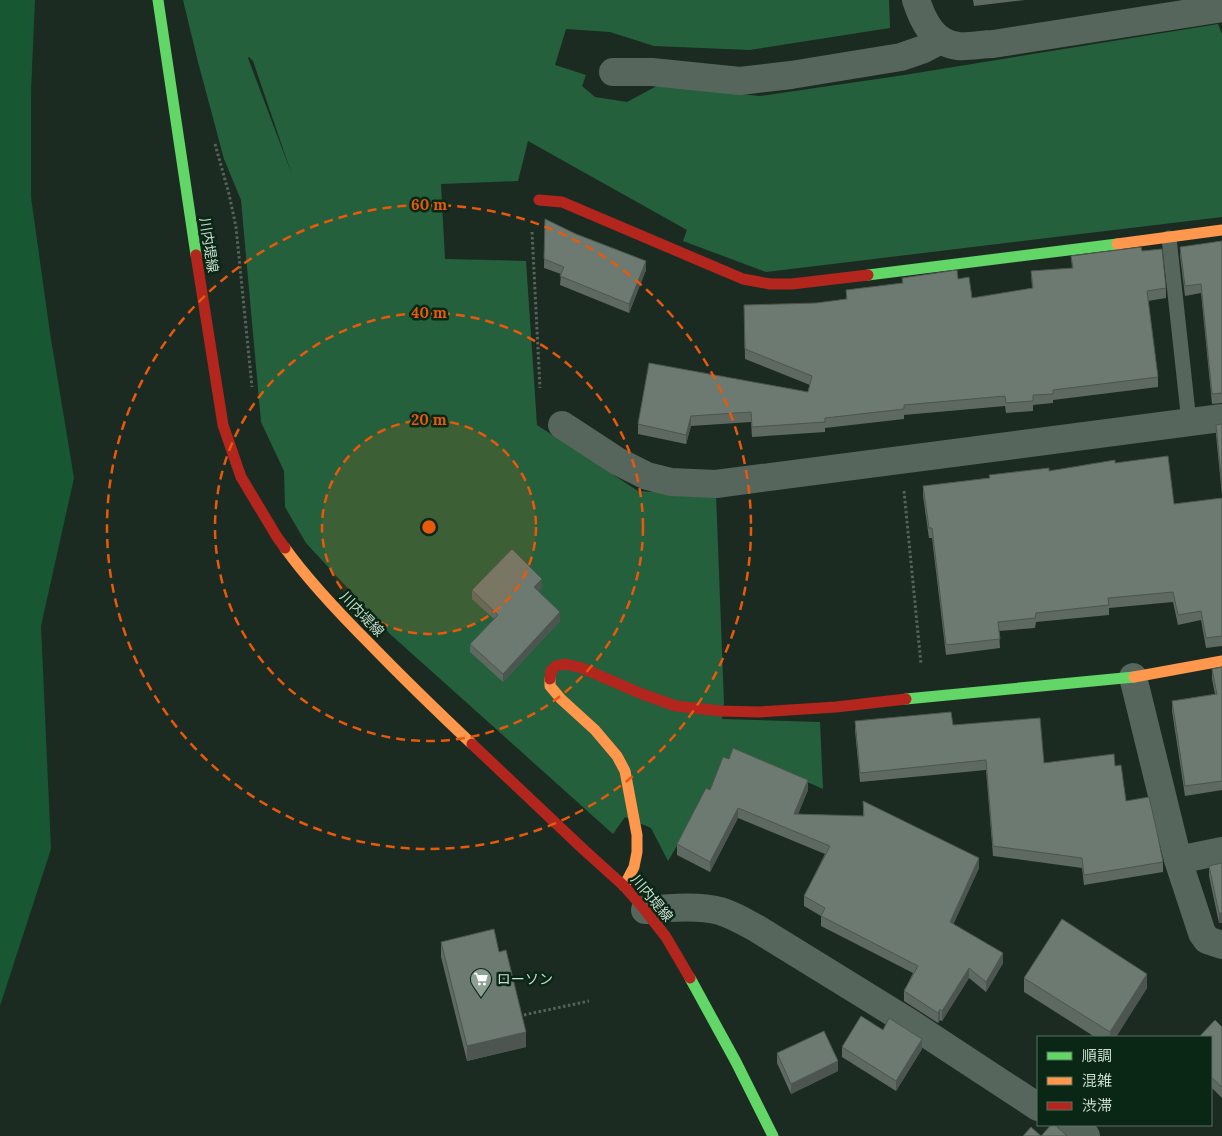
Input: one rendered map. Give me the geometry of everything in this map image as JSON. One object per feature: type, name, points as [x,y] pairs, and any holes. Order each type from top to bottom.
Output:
[{"type":"street","name":"川内堤線","points":[[158,0],[222,425],[241,477],[277,537],[295,562],[337,611],[418,693],[582,849],[624,886],[666,937],[736,1062],[773,1136]]},
{"type":"street","points":[[916,0],[929,30],[941,40],[957,46],[993,44],[1222,8]]},
{"type":"street","points":[[612,72],[652,72],[740,81],[791,75],[901,57],[924,49],[941,40]]},
{"type":"street","points":[[539,200],[562,202],[743,279],[770,284],[811,281],[1222,230]]},
{"type":"street","points":[[562,424],[617,461],[647,476],[671,482],[716,484],[1222,418]]},
{"type":"street","points":[[624,886],[634,867],[637,852],[636,827],[626,771],[617,756],[595,730],[561,699],[550,686],[551,671],[556,666],[566,664],[582,668],[642,694],[676,706],[721,711],[759,712],[836,707],[1133,677],[1222,662]]},
{"type":"street","points":[[1133,677],[1178,860],[1202,933],[1206,940],[1222,945]]},
{"type":"street","points":[[1178,860],[1222,851]]},
{"type":"street","points":[[644,910],[698,908],[719,911],[736,918],[756,928],[910,1023],[1037,1106]]},
{"type":"street","points":[[1069,1126],[1086,1136]]},
{"type":"lane","points":[[1169,238],[1188,422]]},
{"type":"path","points":[[532,228],[540,388]]},
{"type":"path","points":[[904,487],[921,672]]},
{"type":"path","points":[[519,1016],[589,1001]]},
{"type":"shaded area","points":[[0,0],[35,0],[31,92],[31,197],[50,333],[74,478],[41,626],[51,849],[0,1006]]},
{"type":"shaded area","points":[[183,0],[889,0],[890,28],[750,50],[654,46],[610,32],[566,29],[555,65],[586,75],[582,86],[595,97],[627,102],[657,86],[760,96],[898,76],[1218,24],[1222,34],[1222,217],[766,272],[683,241],[687,230],[528,141],[518,181],[441,184],[445,259],[526,261],[537,425],[638,491],[716,495],[724,703],[722,719],[820,722],[823,789],[734,750],[668,861],[651,828],[625,817],[613,834],[390,634],[306,543],[285,507],[284,471],[261,422],[241,200],[224,159]],"holes":[[[248,58],[253,61],[292,175]]]},
{"type":"building","points":[[545,219],[576,234],[646,261],[629,304],[560,276],[564,267],[544,259]]},
{"type":"building","points":[[1222,241],[1222,393],[1212,394],[1201,284],[1185,286],[1180,247]]},
{"type":"building","points":[[1141,247],[1142,251],[1162,249],[1166,288],[1147,291],[1158,377],[1053,390],[1053,394],[1033,395],[1033,401],[1006,403],[1005,396],[904,405],[904,409],[825,418],[825,422],[752,427],[751,412],[691,416],[686,435],[638,424],[649,363],[808,392],[812,376],[745,349],[744,305],[816,303],[847,299],[846,290],[903,283],[902,278],[957,270],[958,279],[969,277],[972,298],[1033,288],[1031,271],[1073,268],[1071,256]]},
{"type":"building","points":[[1222,424],[1222,486],[1216,425]]},
{"type":"building","points":[[1168,456],[1174,504],[1222,498],[1222,636],[1206,638],[1201,611],[1178,615],[1173,592],[1108,598],[1109,605],[1036,613],[1035,618],[998,622],[1000,639],[946,645],[932,528],[929,528],[923,486],[990,478],[989,475],[1049,468],[1049,471],[1115,460],[1115,463]]},
{"type":"building","points":[[512,549],[542,579],[534,587],[560,612],[503,674],[470,644],[498,615],[472,590]]},
{"type":"building","points":[[1222,667],[1222,781],[1185,786],[1172,701],[1217,694],[1212,669]]},
{"type":"building","points":[[951,712],[953,725],[1040,718],[1044,763],[1114,754],[1115,766],[1121,765],[1126,801],[1149,797],[1163,862],[1084,875],[1082,858],[993,846],[986,760],[860,773],[855,721]]},
{"type":"building","points":[[733,748],[808,780],[794,814],[864,816],[863,801],[979,858],[950,922],[1003,953],[986,982],[969,968],[942,1011],[940,1009],[938,1013],[904,991],[918,966],[821,916],[825,908],[804,896],[830,846],[738,808],[710,862],[677,844],[706,788],[710,790],[723,757],[729,759]]},
{"type":"building","points":[[1222,863],[1222,913],[1219,913],[1209,866]]},
{"type":"building","points":[[1062,919],[1147,974],[1110,1032],[1024,978]]},
{"type":"building","points":[[494,929],[499,952],[506,950],[526,1032],[467,1046],[441,942]]},
{"type":"building","points":[[861,1016],[883,1030],[889,1018],[922,1039],[896,1081],[842,1047]]},
{"type":"building","points":[[1215,1020],[1222,1027],[1222,1087],[1212,1078],[1212,1036],[1200,1036]]},
{"type":"building","points":[[824,1031],[838,1061],[791,1084],[777,1053]]},
{"type":"building","points":[[1050,1126],[1056,1126],[1067,1136],[1041,1136]]},
{"type":"building","points":[[1031,1127],[1041,1136],[1023,1136]]},
{"type":"traffic: fast","points":[[158,0],[196,255]]},
{"type":"traffic: fast","points":[[868,275],[1117,244]]},
{"type":"traffic: fast","points":[[906,699],[1134,677]]},
{"type":"traffic: fast","points":[[690,978],[736,1062],[773,1136]]},
{"type":"traffic: slow","points":[[1117,244],[1222,230]]},
{"type":"traffic: slow","points":[[285,548],[337,610],[408,683],[472,744]]},
{"type":"traffic: slow","points":[[1134,677],[1222,661]]},
{"type":"traffic: slow","points":[[550,679],[550,686],[561,699],[595,730],[617,756],[625,771],[637,835],[637,852],[634,867],[624,886]]},
{"type":"traffic: jam","points":[[539,200],[562,202],[743,279],[770,284],[792,284],[868,275]]},
{"type":"traffic: jam","points":[[196,255],[223,425],[241,477],[285,548]]},
{"type":"traffic: jam","points":[[550,679],[551,671],[556,666],[565,664],[582,668],[642,694],[676,706],[721,711],[759,712],[836,707],[906,699]]},
{"type":"traffic: jam","points":[[472,744],[624,886],[666,937],[690,978]]},
{"type":"place","name":"ローソン","points":[[481,998]]}]
